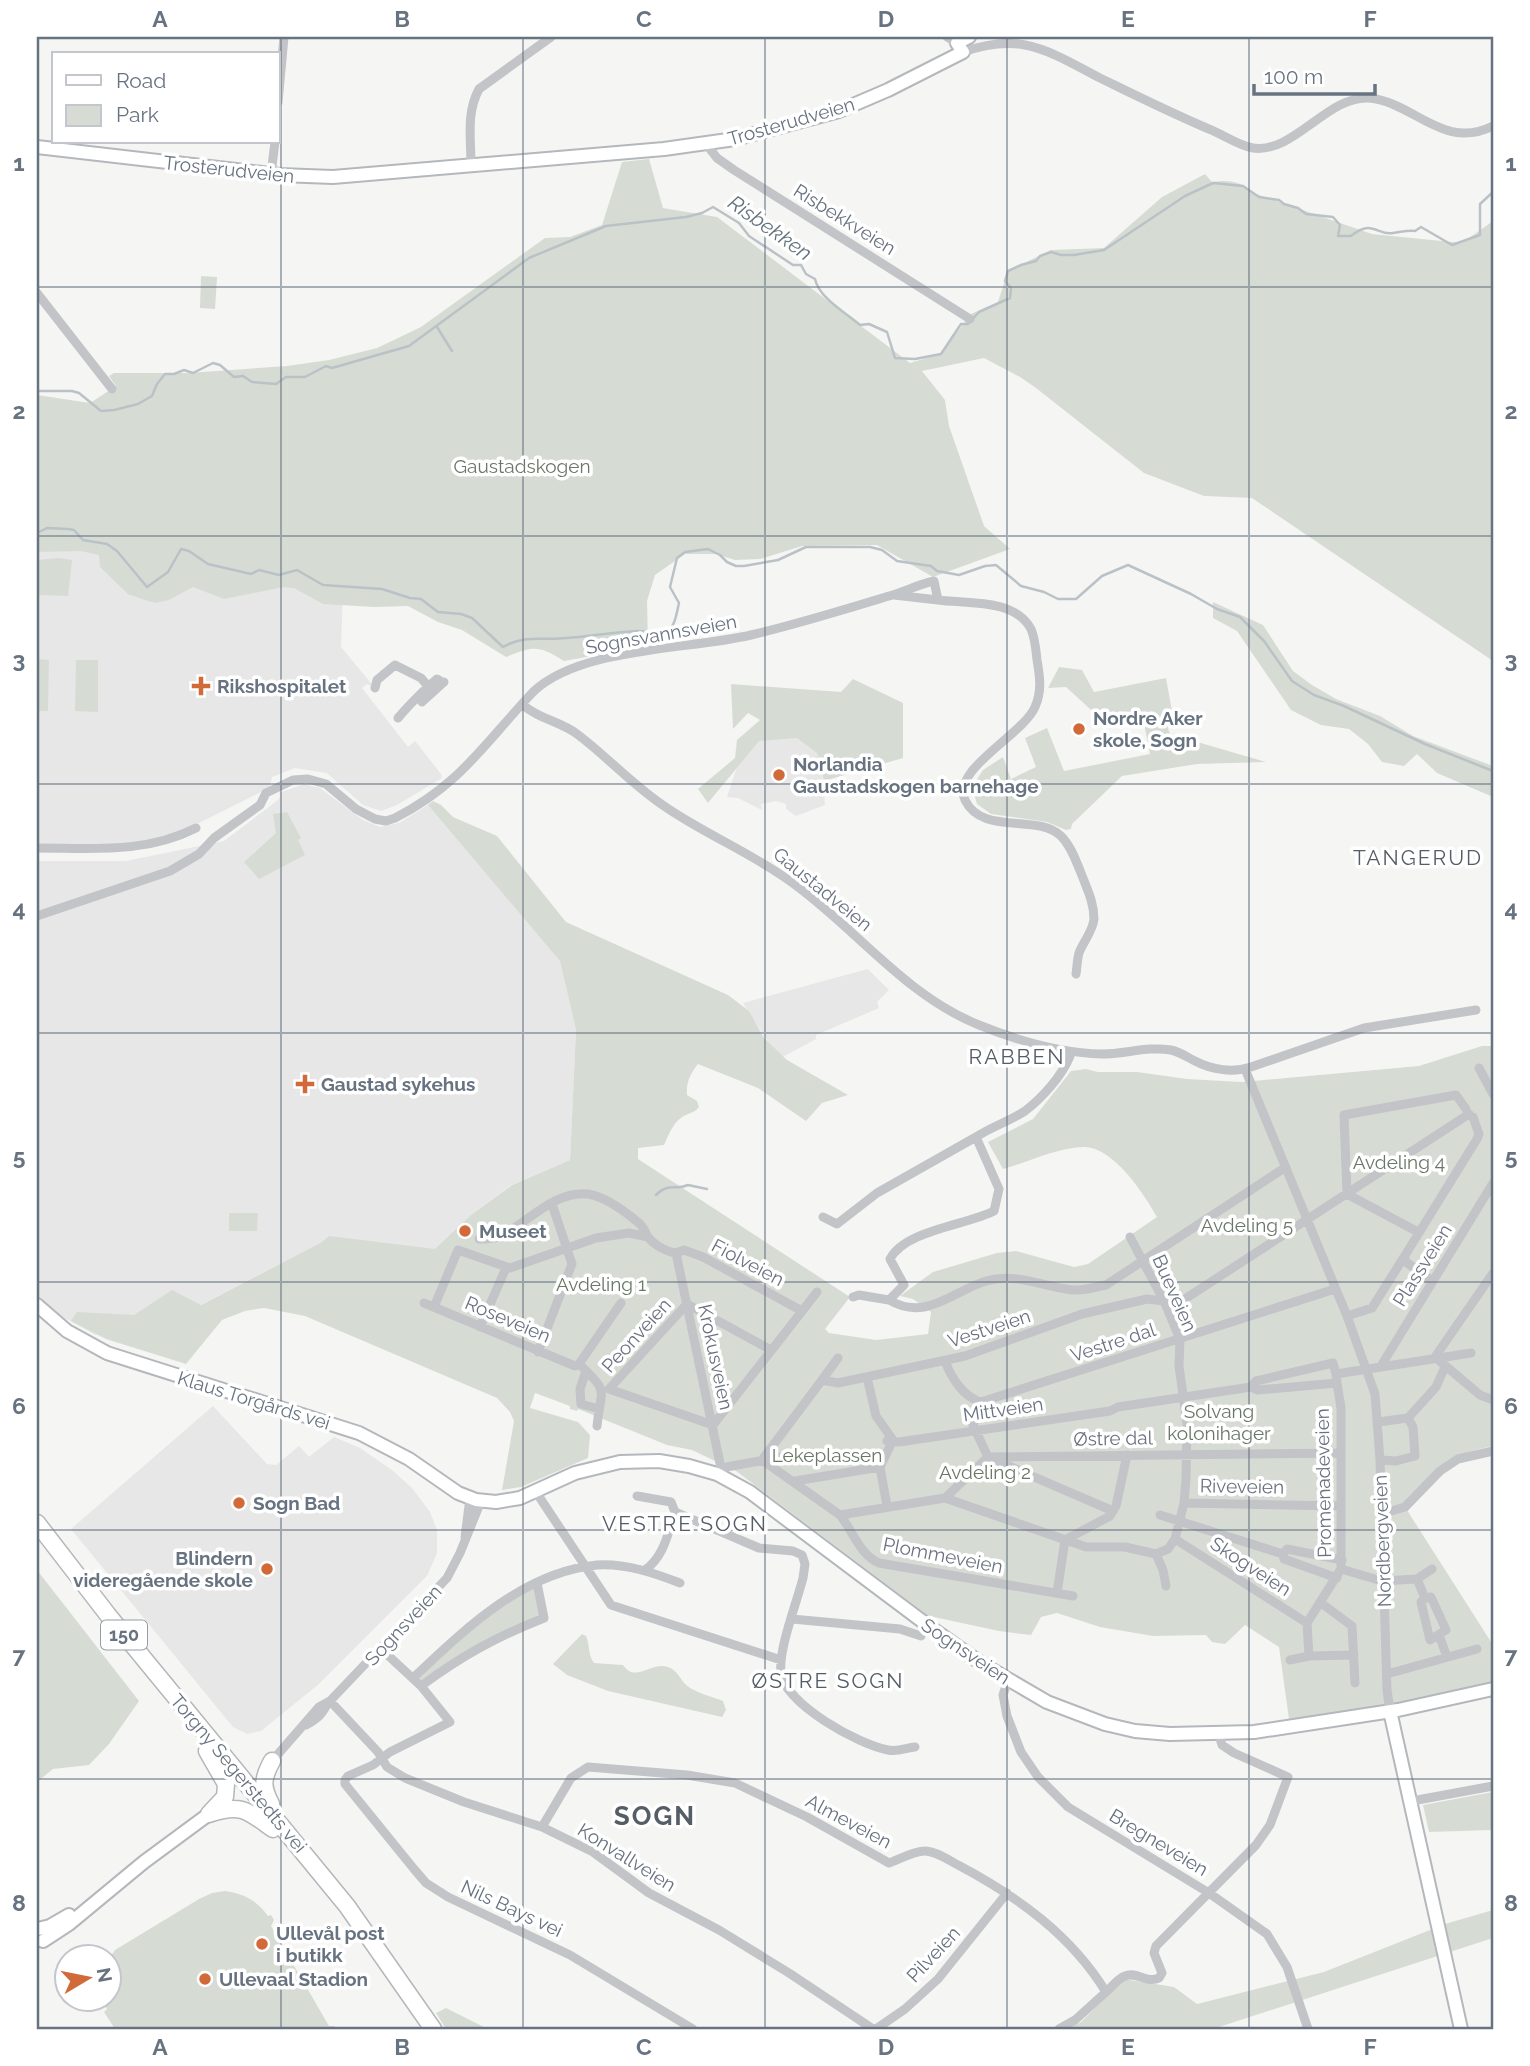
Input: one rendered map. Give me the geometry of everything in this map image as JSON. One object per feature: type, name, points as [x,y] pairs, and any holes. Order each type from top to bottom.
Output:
[{"type":"highway","name":"Torgny Segerstedts vei","points":[[37,1523],[211,1747],[347,1906],[433,2029]]},
{"type":"highway","name":"Torgny Segerstedts vei","points":[[37,1540],[109,1633],[211,1747]]},
{"type":"highway","points":[[211,1747],[246,1767],[259,1768],[272,1761]]},
{"type":"highway","points":[[209,1814],[225,1797],[226,1784],[211,1747]]},
{"type":"highway","points":[[272,1761],[264,1776],[263,1787],[276,1826]]},
{"type":"highway","points":[[209,1814],[228,1808],[244,1809],[276,1826]]},
{"type":"highway","name":"Torgny Segerstedts vei","points":[[276,1826],[421,2029]]},
{"type":"main road","name":"Trosterudveien","points":[[37,147],[271,174],[361,176],[706,144],[760,134],[839,111],[888,90],[959,42]]},
{"type":"main road","name":"Klaus Torgårds vei","points":[[37,1305],[67,1331],[100,1350],[142,1366],[359,1433],[409,1458],[450,1489],[476,1499]]},
{"type":"main road","name":"Sognsveien","points":[[476,1499],[504,1502],[520,1498],[575,1473],[620,1462],[659,1461],[717,1474],[750,1492],[938,1633],[1008,1680],[1047,1702],[1105,1724],[1152,1733],[1219,1734],[1282,1729],[1391,1711],[1493,1689]]},
{"type":"main road","name":"Nordbergveien","points":[[1391,1711],[1461,2029]]},
{"type":"main road","points":[[39,1937],[69,1924],[209,1814]]},
{"type":"street","points":[[280,80],[284,37]]},
{"type":"street","points":[[471,165],[470,117],[473,100],[479,89],[551,37]]},
{"type":"street","name":"Trosterudveien","points":[[959,42],[1034,47],[1062,58],[1170,112],[1254,148],[1277,145],[1335,108],[1355,99],[1368,98],[1389,103],[1448,132],[1466,133],[1493,126]]},
{"type":"street","points":[[271,174],[275,144]]},
{"type":"street","name":"Risbekkveien","points":[[706,144],[717,158],[734,170],[970,319]]},
{"type":"street","points":[[37,293],[111,389]]},
{"type":"street","name":"Sognsvannsveien","points":[[37,916],[170,871],[199,853],[214,838],[260,805],[266,793],[293,780],[314,780],[326,784],[356,809],[375,819],[386,821],[395,818],[451,782],[476,758],[543,682],[569,669],[658,649],[747,636],[894,595],[934,581],[938,600]]},
{"type":"street","name":"Sognsvannsveien","points":[[894,595],[1001,608],[1017,614],[1032,631],[1041,684],[1036,705],[1024,724],[972,769],[965,780],[963,793],[970,807],[988,820],[1044,828],[1060,835],[1073,852],[1093,902],[1094,923],[1079,953],[1076,974]]},
{"type":"street","points":[[375,688],[377,680],[395,665],[425,680],[425,692],[400,720],[442,681],[437,679],[427,685]]},
{"type":"street","name":"Gaustadveien","points":[[522,704],[534,715],[567,728],[579,736],[670,811],[787,878],[893,969],[950,1011],[978,1025],[1038,1043],[1087,1052],[1122,1053],[1164,1049],[1180,1053],[1207,1066],[1229,1070],[1245,1069]]},
{"type":"street","points":[[37,848],[140,847],[176,838],[196,828]]},
{"type":"street","points":[[1245,1069],[1364,1028],[1476,1010]]},
{"type":"street","points":[[823,1217],[837,1224],[877,1193],[1031,1105],[1061,1072],[1070,1056]]},
{"type":"street","points":[[1479,1068],[1493,1094]]},
{"type":"street","name":"Nordbergveien","points":[[1245,1069],[1347,1316],[1375,1394],[1380,1460],[1382,1581],[1391,1711]]},
{"type":"street","points":[[1347,1316],[1372,1308],[1477,1139],[1479,1134],[1469,1113],[1456,1095],[1345,1115],[1347,1194],[1418,1232]]},
{"type":"street","name":"Vestveien","points":[[822,1380],[838,1383],[945,1361],[1082,1314],[1147,1299],[1166,1305],[1307,1220],[1469,1113]]},
{"type":"street","points":[[889,1300],[904,1285],[890,1259],[899,1249],[929,1232],[976,1220],[994,1211],[999,1189],[976,1137]]},
{"type":"street","points":[[853,1297],[859,1295],[889,1300],[899,1305],[926,1308],[986,1281],[1003,1278],[1076,1291],[1111,1283],[1286,1167]]},
{"type":"street","name":"Plassveien","points":[[1381,1366],[1493,1183]]},
{"type":"street","points":[[480,1239],[501,1236],[531,1214],[575,1195],[591,1195],[605,1200],[642,1226],[648,1237]]},
{"type":"street","points":[[538,1352],[572,1264],[552,1204]]},
{"type":"street","points":[[480,1327],[506,1268],[521,1266],[568,1247],[618,1233],[648,1237]]},
{"type":"street","name":"Fiolveien","points":[[648,1237],[669,1252],[684,1250],[703,1256],[802,1311]]},
{"type":"street","name":"Bueveien","points":[[1130,1237],[1166,1305],[1180,1339],[1179,1366],[1185,1398],[1187,1454],[1184,1503],[1175,1539]]},
{"type":"street","name":"Roseveien","points":[[506,1268],[458,1250],[429,1305],[538,1352],[582,1367]]},
{"type":"street","name":"Krokusveien","points":[[676,1253],[720,1468],[762,1460]]},
{"type":"street","points":[[1404,1257],[1406,1262],[1432,1281]]},
{"type":"street","points":[[1493,1273],[1435,1357],[1480,1395],[1493,1400]]},
{"type":"street","name":"Vestre dal","points":[[981,1402],[1335,1289]]},
{"type":"street","points":[[582,1367],[606,1390],[713,1425],[817,1292]]},
{"type":"street","points":[[600,1409],[581,1404],[582,1367],[621,1303]]},
{"type":"street","points":[[687,1304],[771,1350]]},
{"type":"street","name":"Peonveien","points":[[606,1390],[687,1304]]},
{"type":"street","name":"Mittveien","points":[[890,1441],[898,1437],[974,1428],[1110,1405],[1118,1407],[1251,1387],[1258,1390],[1336,1378],[1381,1366],[1471,1353]]},
{"type":"street","points":[[762,1460],[838,1358]]},
{"type":"street","points":[[945,1361],[948,1370],[965,1393],[981,1402],[974,1428],[988,1457],[1113,1511]]},
{"type":"street","name":"Mittveien","points":[[1251,1387],[1256,1381],[1333,1363],[1336,1378]]},
{"type":"street","points":[[1378,1422],[1408,1418],[1436,1387],[1445,1367]]},
{"type":"street","points":[[867,1377],[876,1416],[890,1441],[880,1466],[887,1506]]},
{"type":"street","name":"Promenadeveien","points":[[1307,1623],[1340,1569],[1341,1453],[1336,1378]]},
{"type":"street","points":[[597,1426],[606,1390]]},
{"type":"street","points":[[1380,1460],[1396,1461],[1415,1457],[1413,1427],[1408,1418]]},
{"type":"street","points":[[1381,1514],[1405,1507],[1440,1471],[1458,1459],[1493,1451]]},
{"type":"street","name":"Østre dal","points":[[988,1457],[1341,1453]]},
{"type":"street","points":[[1065,1540],[1102,1522],[1113,1511],[1127,1455]]},
{"type":"street","points":[[762,1460],[786,1456]]},
{"type":"street","points":[[945,1498],[988,1457]]},
{"type":"street","name":"Plommeveien","points":[[762,1460],[840,1515],[865,1555],[878,1563],[1073,1596]]},
{"type":"street","points":[[795,1481],[880,1466]]},
{"type":"street","points":[[536,1492],[611,1605],[781,1660]]},
{"type":"street","points":[[637,1496],[671,1502],[675,1512],[661,1553],[654,1564],[645,1570]]},
{"type":"street","points":[[840,1515],[945,1498],[1086,1547],[1125,1547],[1156,1554],[1168,1549],[1175,1539]]},
{"type":"street","name":"Sognsveien","points":[[272,1761],[306,1725],[324,1712],[329,1701],[447,1578],[465,1539],[476,1499]]},
{"type":"street","name":"Riveveien","points":[[1184,1503],[1341,1506]]},
{"type":"street","points":[[675,1512],[759,1548],[793,1550],[802,1555],[805,1564],[803,1578],[781,1660],[785,1686],[792,1695],[849,1736],[893,1751],[915,1747]]},
{"type":"street","points":[[1160,1515],[1283,1554]]},
{"type":"street","name":"Skogveien","points":[[1175,1539],[1307,1623]]},
{"type":"street","points":[[1057,1593],[1065,1540]]},
{"type":"street","points":[[1283,1554],[1287,1549],[1382,1581],[1418,1578],[1432,1569]]},
{"type":"street","points":[[1156,1554],[1166,1586]]},
{"type":"street","points":[[1283,1554],[1284,1559],[1340,1569]]},
{"type":"street","points":[[413,1678],[464,1630],[502,1603],[553,1575],[585,1567],[610,1565],[645,1570],[680,1583]]},
{"type":"street","points":[[1418,1578],[1425,1598]]},
{"type":"street","points":[[421,1686],[477,1647],[544,1618],[537,1583]]},
{"type":"street","points":[[1431,1597],[1446,1630],[1430,1640],[1421,1602],[1425,1598],[1431,1597]]},
{"type":"street","points":[[1321,1604],[1353,1626],[1355,1683]]},
{"type":"street","points":[[792,1619],[900,1629],[921,1636]]},
{"type":"street","points":[[1307,1623],[1309,1656]]},
{"type":"street","points":[[1439,1635],[1447,1657]]},
{"type":"street","points":[[380,1648],[421,1686],[450,1722],[390,1752],[382,1759]]},
{"type":"street","points":[[1387,1674],[1477,1649]]},
{"type":"street","points":[[1290,1660],[1309,1656],[1354,1656]]},
{"type":"street","name":"Bregneveien","points":[[1008,1680],[1003,1695],[1010,1724],[1021,1752],[1046,1786],[1068,1807],[1209,1893],[1251,1921],[1272,1940],[1291,1975],[1308,2029]]},
{"type":"street","name":"Konvallveien","points":[[329,1701],[387,1767],[405,1778],[464,1802],[542,1827],[593,1852],[649,1893],[778,1965],[874,2029]]},
{"type":"street","points":[[1059,2029],[1075,2020],[1127,1975],[1151,1981],[1159,1978],[1162,1973],[1154,1953],[1156,1946],[1262,1839],[1270,1825],[1289,1777],[1234,1753],[1222,1745],[1219,1734]]},
{"type":"street","name":"Nils Bays vei","points":[[382,1759],[348,1776],[345,1784],[414,1869],[437,1890],[448,1898],[570,1955],[693,2029]]},
{"type":"street","name":"Almeveien","points":[[542,1827],[570,1778],[588,1767],[735,1783],[807,1817],[889,1863],[928,1851],[977,1875],[1007,1893],[1068,1942],[1088,1964],[1106,1992]]},
{"type":"street","points":[[1412,1801],[1493,1786]]},
{"type":"street","name":"Pilveien","points":[[874,2029],[905,2009],[938,1979],[1007,1893]]},
{"type":"shaded area","name":"Rikshospitalet","points":[[47,528],[154,581],[343,587],[341,647],[375,688],[367,684],[362,688],[408,747],[415,741],[442,778],[397,805],[381,811],[363,805],[327,773],[295,768],[272,777],[269,788],[187,829],[146,841],[113,845],[37,844],[37,533]]},
{"type":"shaded area","name":"Norlandia Gaustadskogen barnehage","points":[[812,735],[822,770],[825,805],[796,816],[786,809],[786,804],[776,801],[761,804],[762,810],[738,798],[727,797],[746,740]]},
{"type":"shaded area","name":"Gaustad sykehus","points":[[304,784],[320,788],[363,820],[380,827],[399,823],[428,805],[560,960],[576,1030],[570,1160],[511,1185],[471,1215],[430,1255],[322,1242],[200,1305],[96,1335],[63,1317],[37,1295],[37,861],[126,861],[224,841],[278,800],[279,793]]},
{"type":"shaded area","points":[[868,969],[889,990],[877,1002],[879,1008],[816,1035],[816,1039],[779,1059],[743,1003]]},
{"type":"shaded area","name":"Blindern videregående skole","points":[[213,1406],[267,1464],[276,1465],[299,1446],[309,1457],[334,1437],[360,1448],[412,1488],[430,1512],[437,1530],[437,1553],[427,1576],[319,1684],[261,1731],[247,1734],[233,1727],[71,1529]]},
{"type":"green space","name":"Gaustadskogen","points":[[649,159],[663,208],[717,217],[910,363],[940,354],[971,314],[998,302],[1008,271],[1051,250],[1104,248],[1162,197],[1205,174],[1212,182],[1235,182],[1256,194],[1372,234],[1462,243],[1493,221],[1493,661],[1252,498],[1204,496],[1144,473],[1036,388],[984,358],[922,371],[945,400],[949,426],[984,526],[1010,549],[933,577],[877,545],[802,546],[760,559],[735,560],[716,554],[685,554],[655,575],[647,601],[648,646],[564,661],[536,649],[506,657],[462,630],[438,622],[408,606],[323,604],[294,588],[284,587],[224,599],[193,587],[169,600],[155,603],[128,594],[100,567],[99,555],[81,551],[37,552],[37,395],[90,403],[116,386],[109,376],[114,373],[188,373],[287,366],[329,360],[377,348],[421,327],[545,238],[570,237],[602,225],[622,162]]},
{"type":"green space","points":[[201,276],[217,277],[215,309],[200,308]]},
{"type":"green space","points":[[37,560],[72,560],[68,596],[37,595]]},
{"type":"green space","points":[[1213,602],[1263,625],[1293,671],[1312,685],[1336,699],[1380,716],[1413,736],[1493,766],[1493,797],[1437,773],[1417,754],[1404,766],[1382,762],[1368,744],[1349,729],[1321,725],[1291,710],[1237,631],[1213,618]]},
{"type":"green space","points":[[37,659],[49,660],[48,711],[37,711]]},
{"type":"green space","points":[[76,660],[98,660],[98,712],[75,711]]},
{"type":"green space","points":[[1059,667],[1082,670],[1094,692],[1166,678],[1174,722],[1167,725],[1170,734],[1266,762],[1197,764],[1122,776],[1072,824],[1071,829],[1066,830],[1047,822],[991,814],[977,804],[972,787],[983,770],[1003,757],[1011,779],[1036,767],[1025,738],[1047,728],[1064,771],[1150,754],[1142,713],[1101,719],[1066,687],[1048,688]]},
{"type":"green space","points":[[853,679],[903,703],[903,758],[824,781],[817,753],[797,738],[759,741],[708,803],[698,789],[735,758],[737,740],[760,720],[748,713],[733,729],[731,684],[841,692]]},
{"type":"green space","name":"Solvang kolonihager","points":[[433,801],[453,817],[497,836],[566,922],[728,995],[749,1011],[764,1038],[787,1060],[848,1095],[822,1103],[806,1121],[758,1088],[698,1064],[689,1079],[687,1095],[697,1101],[699,1107],[677,1122],[664,1145],[638,1148],[638,1159],[850,1297],[825,1329],[829,1333],[876,1340],[928,1334],[931,1312],[913,1299],[900,1296],[933,1272],[997,1253],[1016,1251],[1074,1267],[1088,1264],[1157,1217],[1126,1173],[1105,1154],[1094,1149],[1083,1147],[1063,1150],[1003,1169],[988,1142],[1033,1119],[1071,1071],[1086,1069],[1098,1072],[1137,1072],[1187,1079],[1242,1082],[1419,1066],[1482,1046],[1493,1046],[1493,1446],[1463,1454],[1442,1466],[1405,1507],[1493,1645],[1493,1683],[1392,1707],[1289,1719],[1279,1647],[1245,1625],[1225,1644],[1212,1642],[1206,1635],[1153,1636],[1100,1627],[1057,1613],[1041,1617],[1031,1635],[929,1616],[736,1471],[692,1450],[667,1445],[535,1393],[530,1408],[578,1422],[590,1435],[588,1458],[521,1487],[502,1490],[514,1421],[510,1412],[497,1398],[305,1316],[264,1308],[245,1311],[222,1320],[186,1364],[106,1339],[71,1321],[77,1312],[134,1315],[172,1290],[201,1305],[329,1236],[435,1249],[471,1215],[512,1185],[570,1160],[576,1030],[560,961],[428,805]]},
{"type":"green space","points":[[287,812],[301,838],[298,840],[305,855],[259,879],[244,862],[276,833],[273,814]]},
{"type":"green space","points":[[229,1213],[258,1213],[257,1231],[229,1231]]},
{"type":"green space","points":[[37,1570],[139,1701],[109,1744],[89,1765],[53,1769],[37,1782]]},
{"type":"green space","points":[[537,1583],[544,1618],[500,1635],[421,1686],[413,1678],[464,1630]]},
{"type":"green space","points":[[582,1634],[586,1636],[594,1663],[623,1665],[637,1673],[657,1666],[669,1667],[688,1686],[723,1701],[726,1710],[722,1717],[608,1691],[567,1675],[553,1664]]},
{"type":"green space","points":[[1493,1792],[1493,1830],[1429,1832],[1423,1805]]},
{"type":"green space","name":"Ullevaal Stadion","points":[[225,1891],[238,1894],[259,1906],[268,1916],[271,1915],[274,1920],[271,1926],[329,2026],[337,2029],[115,2029],[105,2014],[122,2014],[122,1946],[212,1893]]},
{"type":"green space","points":[[1493,1910],[1493,1938],[1218,2029],[1068,2029],[1081,2022],[1124,1979],[1174,1987],[1197,2004],[1324,1972],[1445,1924]]},
{"type":"green space","points":[[446,2008],[488,2029],[446,2029],[436,2013]]},
{"type":"waterway","name":"Risbekken","points":[[37,391],[79,393],[101,411],[138,404],[152,396],[165,374],[184,370],[193,373],[213,363],[220,365],[234,377],[243,376],[252,382],[276,384],[286,377],[305,377],[326,366],[332,368],[409,346],[529,258],[606,226],[686,217],[713,207],[739,223],[749,236],[793,265],[801,265],[806,274],[815,279],[827,299],[860,325],[869,324],[887,332],[895,358],[915,359],[941,354],[961,324],[968,324],[979,312],[1010,298],[1011,288],[1005,281],[1008,271],[1036,261],[1040,256],[1051,252],[1074,255],[1104,250],[1185,196],[1213,183],[1243,186],[1259,197],[1279,200],[1306,214],[1333,217],[1340,225],[1338,236],[1351,236],[1365,228],[1388,233],[1415,231],[1421,227],[1452,245],[1480,235],[1480,204],[1493,192]]},
{"type":"waterway","points":[[437,327],[452,351]]},
{"type":"waterway","points":[[37,533],[47,528],[68,529],[74,530],[83,540],[107,544],[117,551],[147,587],[168,572],[181,549],[189,551],[208,564],[251,574],[259,570],[279,575],[297,570],[323,585],[382,589],[421,599],[438,612],[472,618],[503,647],[527,639],[558,639],[638,631],[666,632],[674,624],[679,603],[670,587],[677,558],[685,552],[708,549],[727,562],[744,566],[778,560],[806,547],[870,547],[882,550],[897,561],[931,566],[937,571],[959,575],[996,565],[1021,586],[1058,599],[1076,599],[1102,576],[1128,565],[1217,609],[1240,617],[1264,641],[1292,681],[1314,695],[1493,771]]},
{"type":"waterway","points":[[656,1195],[668,1188],[688,1185],[707,1189]]},
{"type":"place","name":"Rikshospitalet","points":[[201,686]]},
{"type":"place","name":"Nordre Aker skole, Sogn","points":[[1079,729]]},
{"type":"place","name":"Norlandia Gaustadskogen barnehage","points":[[779,775]]},
{"type":"place","name":"Gaustad sykehus","points":[[305,1084]]},
{"type":"place","name":"Museet","points":[[465,1231]]},
{"type":"place","name":"Sogn Bad","points":[[239,1503]]},
{"type":"place","name":"Blindern videregående skole","points":[[267,1569]]},
{"type":"place","name":"Ullevål post i butikk","points":[[262,1944]]},
{"type":"place","name":"Ullevaal Stadion","points":[[205,1979]]},
{"type":"district","name":"TANGERUD","points":[[1418,858]]},
{"type":"district","name":"RABBEN","points":[[1017,1057]]},
{"type":"district","name":"VESTRE SOGN","points":[[685,1524]]},
{"type":"district","name":"ØSTRE SOGN","points":[[828,1681]]},
{"type":"district","name":"SOGN","points":[[655,1816]]},
{"type":"park label","name":"Avdeling 4","points":[[1399,1162]]},
{"type":"park label","name":"Avdeling 5","points":[[1247,1225]]},
{"type":"park label","name":"Avdeling 1","points":[[601,1284]]},
{"type":"park label","name":"Lekeplassen","points":[[827,1455]]},
{"type":"park label","name":"Avdeling 2","points":[[985,1472]]}]
